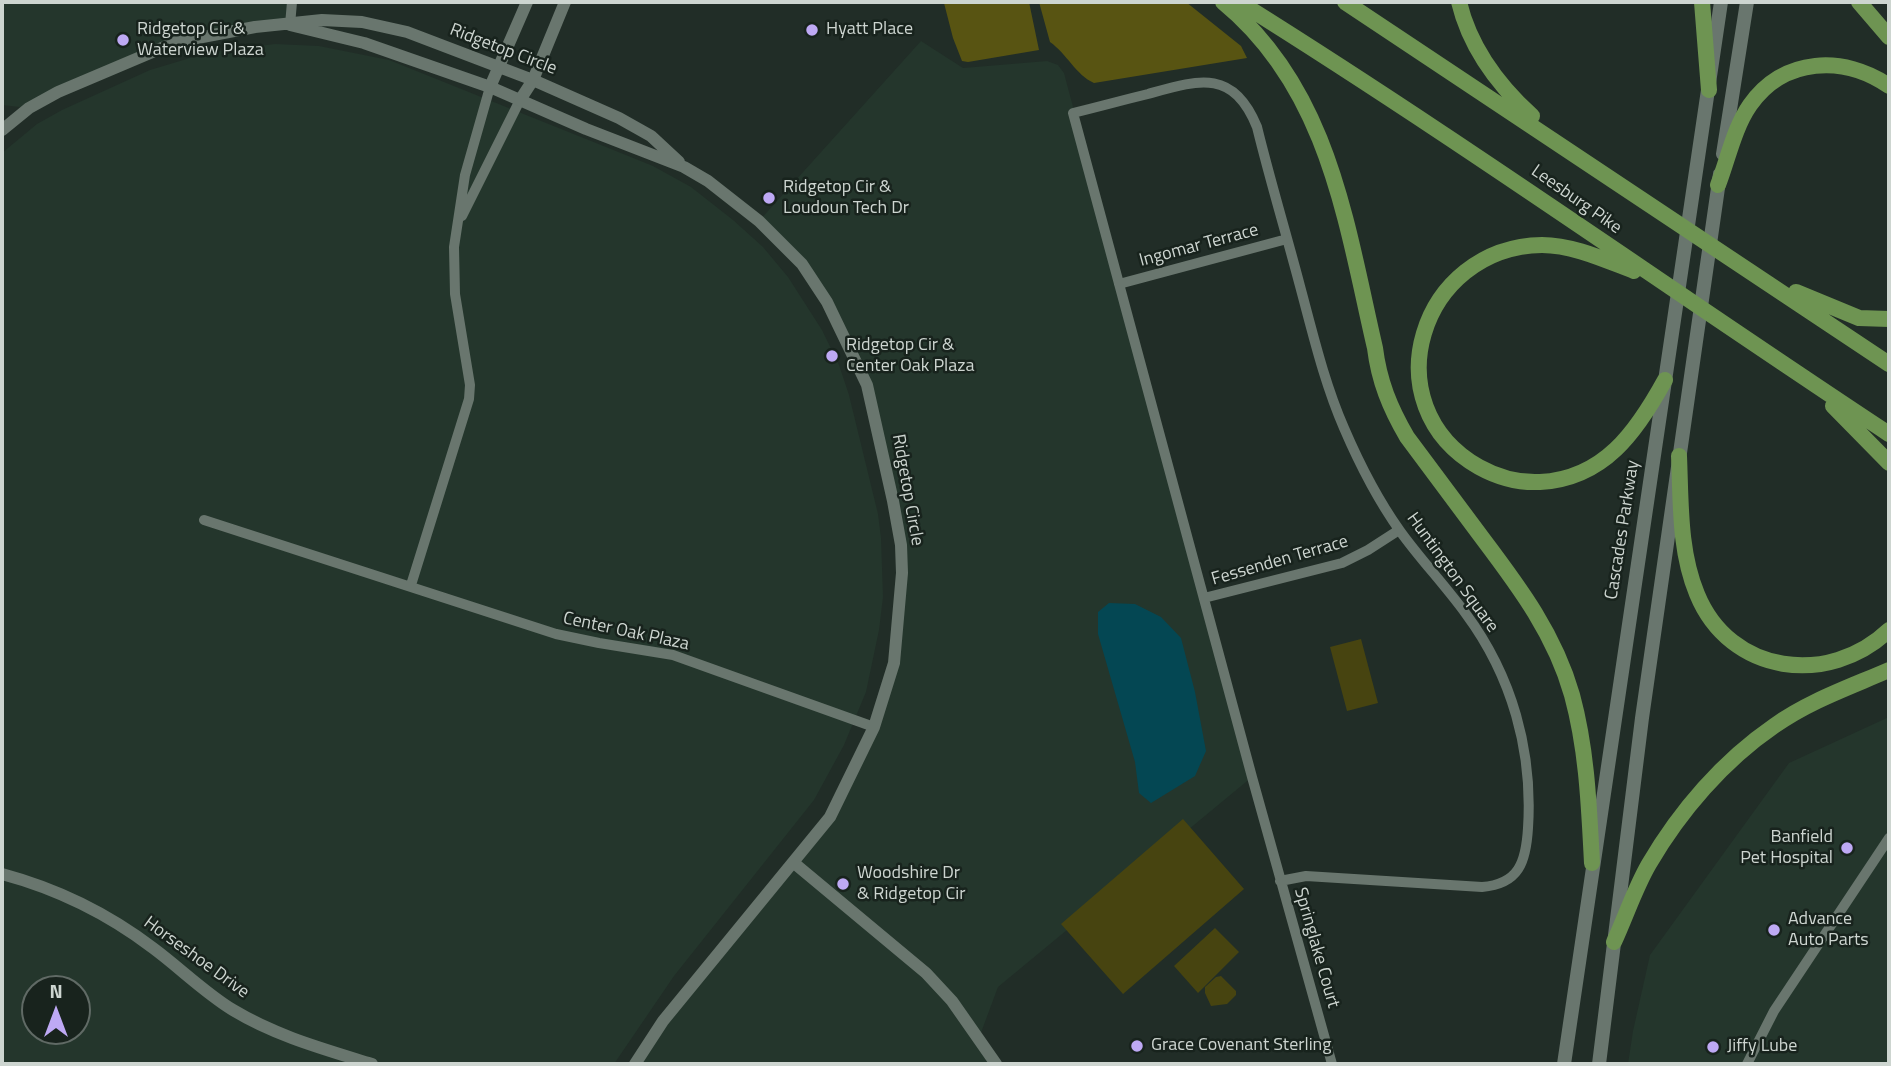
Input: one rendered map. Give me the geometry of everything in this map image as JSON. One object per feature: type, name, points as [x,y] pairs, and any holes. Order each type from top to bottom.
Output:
[{"type":"highway","points":[[1223,2],[1257,34],[1283,68],[1304,103],[1326,153],[1337,184],[1379,375],[1393,414],[1415,448],[1527,598],[1554,647],[1571,692],[1581,732],[1588,786],[1592,863]]},
{"type":"highway","name":"Leesburg Pike","points":[[1239,2],[1429,122],[1889,435]]},
{"type":"highway","name":"Leesburg Pike","points":[[1345,2],[1889,364]]},
{"type":"highway","points":[[1459,2],[1473,40],[1497,80],[1531,116],[1582,158]]},
{"type":"highway","points":[[1702,2],[1709,90]]},
{"type":"highway","points":[[1858,2],[1889,37]]},
{"type":"highway","points":[[1718,185],[1749,107],[1760,92],[1780,78],[1812,66],[1830,64],[1850,66],[1874,75],[1889,86]]},
{"type":"highway","points":[[1662,282],[1605,259],[1564,248],[1543,245],[1496,254],[1461,274],[1435,306],[1421,344],[1419,371],[1424,398],[1434,423],[1461,454],[1496,475],[1536,482],[1576,475],[1612,455],[1637,426],[1665,380]]},
{"type":"highway","points":[[1754,274],[1843,313],[1872,320],[1889,318]]},
{"type":"highway","points":[[1810,382],[1889,463]]},
{"type":"highway","points":[[1679,456],[1683,539],[1691,578],[1704,607],[1730,639],[1765,659],[1805,666],[1845,659],[1870,647],[1889,631]]},
{"type":"highway","points":[[1615,942],[1647,866],[1686,810],[1713,779],[1752,741],[1780,722],[1811,704],[1889,670]]},
{"type":"main road","name":"Cascades Parkway","points":[[1564,1064],[1721,2]]},
{"type":"main road","points":[[1599,1064],[1642,718],[1696,333],[1747,2]]},
{"type":"street","points":[[290,24],[292,2]]},
{"type":"street","points":[[411,585],[469,399],[470,385],[453,271],[465,175],[490,87],[527,2]]},
{"type":"street","points":[[459,222],[520,100],[533,80],[565,2]]},
{"type":"street","name":"Ridgetop Circle","points":[[2,130],[30,108],[58,92],[176,42],[255,27],[322,20],[362,22],[407,32],[533,80],[620,118],[651,136],[684,167]]},
{"type":"street","name":"Ridgetop Circle","points":[[290,24],[364,43],[490,87],[684,167],[730,196],[794,254],[827,302],[867,385],[893,501],[901,545],[902,573],[894,663],[874,727],[830,817],[663,1021],[635,1064]]},
{"type":"street","name":"Huntington Square","points":[[1195,81],[1219,85],[1231,91],[1250,111],[1257,127],[1287,239],[1332,397],[1358,458],[1399,530],[1466,613],[1497,665],[1508,691],[1525,752],[1529,784],[1525,853],[1513,876],[1492,886],[1306,876],[1280,881],[1073,113],[1195,81]]},
{"type":"street","name":"Ingomar Terrace","points":[[1119,284],[1287,239]]},
{"type":"street","name":"Center Oak Plaza","points":[[204,520],[411,585],[555,634],[673,655],[874,727]]},
{"type":"street","name":"Fessenden Terrace","points":[[1204,598],[1342,563],[1368,551],[1399,530]]},
{"type":"street","points":[[1746,1064],[1774,1011],[1889,838]]},
{"type":"street","points":[[794,863],[926,973],[952,1001],[996,1064]]},
{"type":"street","name":"Horseshoe Drive","points":[[2,874],[63,894],[119,924],[233,1010],[296,1040],[372,1064]]},
{"type":"street","name":"Springlake Court","points":[[1280,881],[1332,1064]]},
{"type":"shaded area","points":[[2,2],[292,2],[290,25],[176,42],[29,108],[2,105]]},
{"type":"shaded area","points":[[1029,2],[1039,50],[962,61],[953,38],[944,3]]},
{"type":"shaded area","points":[[1039,2],[1186,2],[1241,46],[1247,58],[1094,83],[1082,75],[1050,42]]},
{"type":"shaded area","points":[[921,41],[963,68],[1047,61],[1058,65],[1064,73],[1252,777],[998,987],[979,1038],[996,1064],[635,1064],[830,817],[889,681],[902,573],[867,385],[827,302],[759,221]]},
{"type":"shaded area","points":[[275,44],[319,46],[389,60],[653,166],[691,187],[763,247],[788,277],[822,330],[839,365],[878,514],[881,538],[883,597],[866,692],[844,745],[814,800],[674,976],[614,1064],[2,1064],[2,153],[37,124],[150,70],[210,52]]},
{"type":"shaded area","points":[[1361,639],[1378,703],[1347,711],[1330,647]]},
{"type":"shaded area","points":[[1889,717],[1889,1064],[1628,1064],[1650,955],[1789,763]]},
{"type":"shaded area","points":[[1183,819],[1244,889],[1123,994],[1061,924]]},
{"type":"shaded area","points":[[1215,928],[1239,952],[1198,993],[1174,966]]},
{"type":"shaded area","points":[[1221,976],[1236,991],[1236,995],[1227,1004],[1211,1006],[1205,987]]},
{"type":"water","points":[[1109,603],[1135,604],[1161,617],[1181,638],[1195,692],[1206,751],[1195,776],[1151,803],[1139,793],[1135,762],[1098,634],[1098,612]]},
{"type":"place","name":"Hyatt Place","points":[[812,30]]},
{"type":"place","name":"Ridgetop Cir & Waterview Plaza","points":[[123,40]]},
{"type":"place","name":"Ridgetop Cir & Loudoun Tech Dr","points":[[769,198]]},
{"type":"place","name":"Ridgetop Cir & Center Oak Plaza","points":[[832,356]]},
{"type":"place","name":"Banfield Pet Hospital","points":[[1847,848]]},
{"type":"place","name":"Woodshire Dr & Ridgetop Cir","points":[[843,884]]},
{"type":"place","name":"Advance Auto Parts","points":[[1774,930]]},
{"type":"place","name":"Grace Covenant Sterling","points":[[1137,1046]]},
{"type":"place","name":"Jiffy Lube","points":[[1713,1047]]}]
